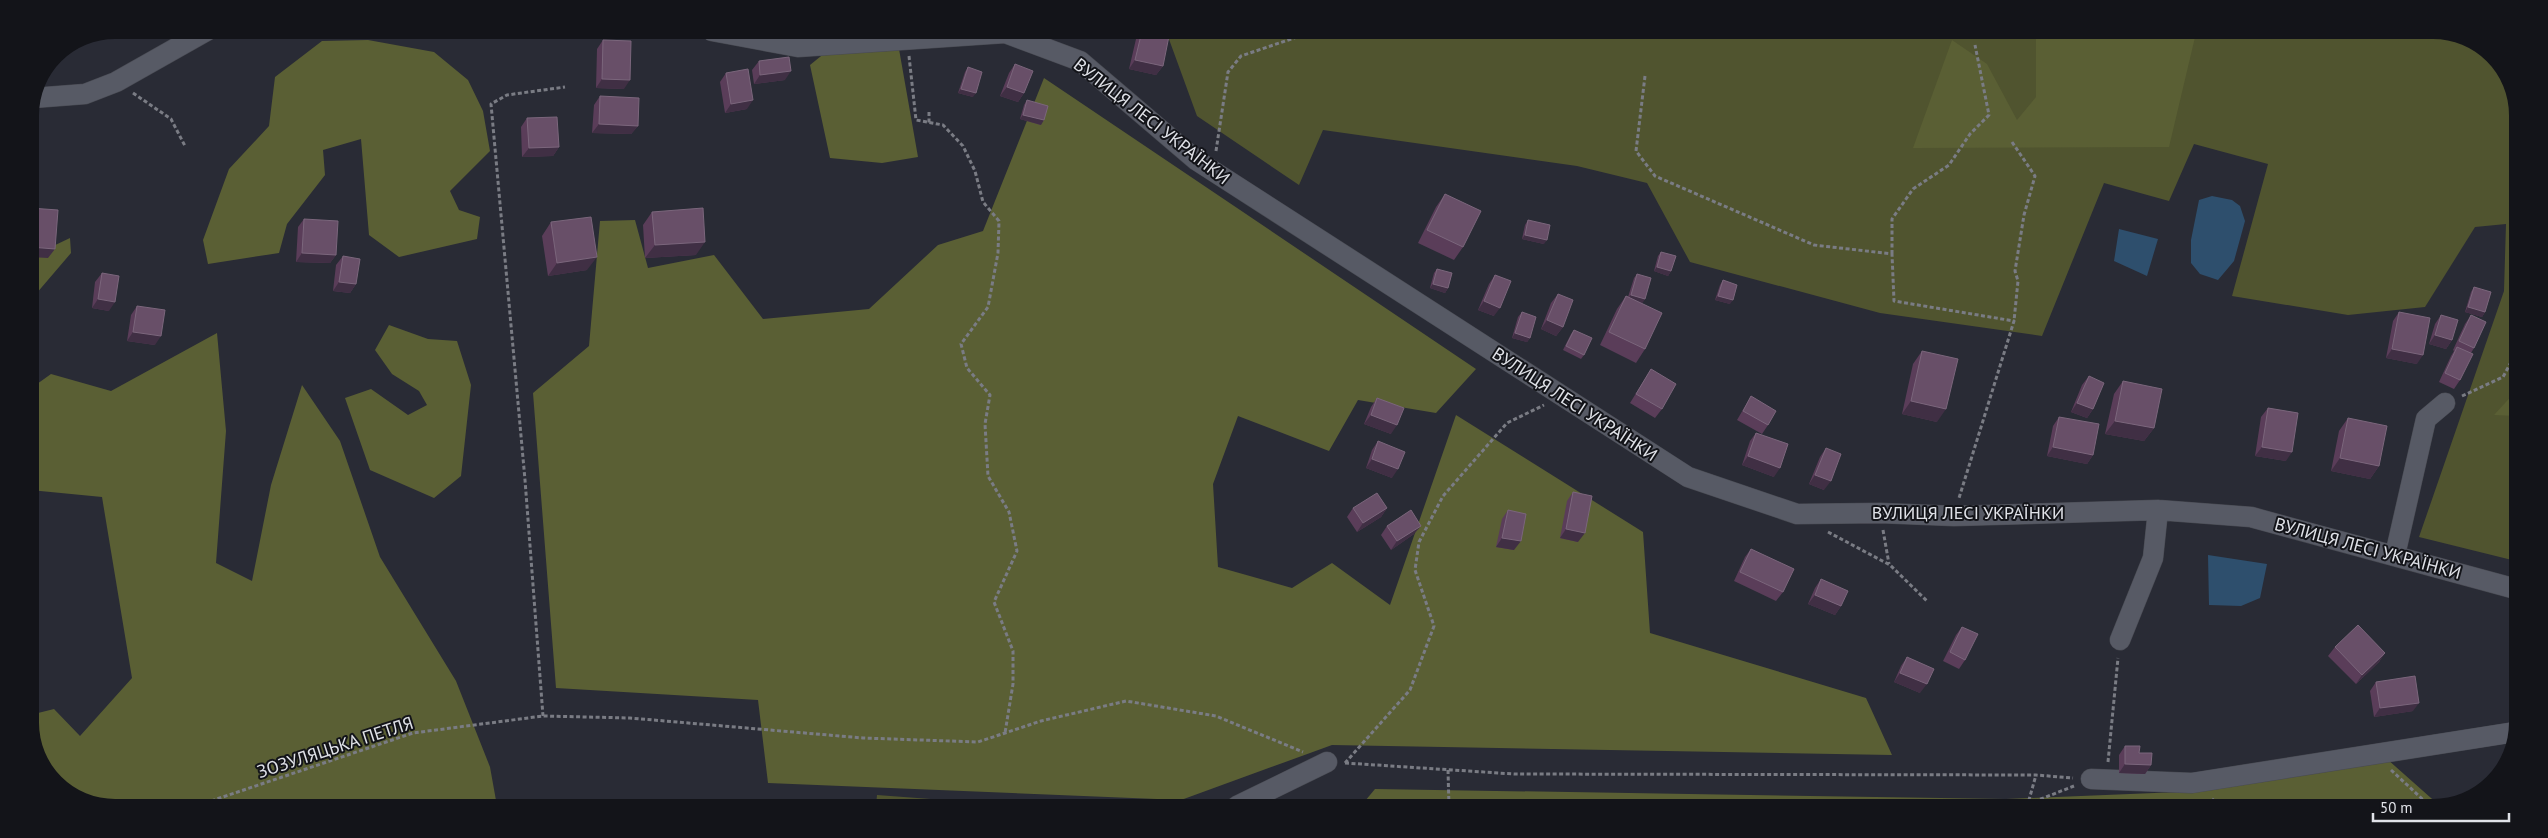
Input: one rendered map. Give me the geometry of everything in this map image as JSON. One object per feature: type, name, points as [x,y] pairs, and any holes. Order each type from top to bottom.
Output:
[{"type":"street","points":[[41,97],[85,94],[116,82],[192,39]]},
{"type":"street","name":"ВУЛИЦЯ ЛЕСІ УКРАЇНКИ","points":[[755,39],[798,47],[895,39]]},
{"type":"street","name":"ВУЛИЦЯ ЛЕСІ УКРАЇНКИ","points":[[1021,39],[1080,61],[1202,164],[1688,477],[1798,514],[1880,513],[1954,516],[2158,510],[2251,517],[2509,587]]},
{"type":"street","points":[[2395,555],[2426,419],[2445,403]]},
{"type":"street","points":[[2120,640],[2153,558],[2158,510]]},
{"type":"street","points":[[2099,780],[2192,783],[2509,733]]},
{"type":"street","points":[[1253,799],[1336,763]]},
{"type":"path","points":[[907,39],[916,120],[942,126],[963,146],[975,171],[983,202],[999,221],[998,253],[988,307],[961,344],[967,368],[990,395],[985,424],[988,476],[1009,512],[1016,551],[994,602],[1013,651],[1014,684],[1005,733]]},
{"type":"path","points":[[1202,164],[1218,149],[1228,72],[1241,56],[1291,39]]},
{"type":"path","points":[[1975,45],[1989,115],[1970,134],[1949,165],[1913,189],[1892,219],[1894,301],[2014,321]]},
{"type":"path","points":[[1645,76],[1636,151],[1655,176],[1814,245],[1892,254]]},
{"type":"path","points":[[116,82],[171,118],[185,146]]},
{"type":"path","points":[[542,716],[525,480],[492,104],[507,95],[565,88]]},
{"type":"path","points":[[929,112],[929,123]]},
{"type":"path","points":[[1954,516],[2014,321],[2018,280],[2015,271],[2024,215],[2034,176],[2012,142]]},
{"type":"path","points":[[2445,403],[2503,377],[2509,366]]},
{"type":"path","points":[[1336,763],[1410,690],[1434,626],[1415,570],[1419,542],[1443,496],[1507,423],[1562,396]]},
{"type":"path","points":[[1880,513],[1890,564]]},
{"type":"path","points":[[1798,514],[1843,541],[1890,564],[1927,601]]},
{"type":"path","points":[[2099,780],[2120,640]]},
{"type":"path","name":"ЗОЗУЛЯЦЬКА ПЕТЛЯ","points":[[217,799],[413,733],[542,716],[630,718]]},
{"type":"path","points":[[2368,756],[2386,765],[2422,799]]},
{"type":"path","points":[[1448,770],[1449,799]]},
{"type":"path","points":[[2030,799],[2036,775],[2099,780]]},
{"type":"path","points":[[2047,799],[2099,780]]},
{"type":"green space","points":[[1169,39],[2443,39],[2453,41],[2475,52],[2487,61],[2499,77],[2508,100],[2509,559],[2419,537],[2504,291],[2506,224],[2475,227],[2425,307],[2348,315],[2232,296],[2268,164],[2194,144],[2169,201],[2104,183],[2042,336],[1880,313],[1690,262],[1647,183],[1577,166],[1323,130],[1299,185],[1197,116]]},
{"type":"green space","points":[[2036,39],[2195,39],[2169,147],[1913,148],[1952,40],[1987,64],[2017,120],[2036,97]]},
{"type":"green space","points":[[368,40],[434,52],[468,80],[483,111],[490,151],[450,191],[459,210],[480,217],[477,239],[399,257],[369,235],[361,139],[323,150],[325,175],[287,224],[279,253],[208,264],[203,240],[229,169],[269,126],[275,77],[322,41]]},
{"type":"green space","points":[[899,49],[918,157],[882,163],[830,158],[810,65],[826,52]]},
{"type":"green space","points":[[1044,78],[1476,369],[1436,413],[1358,400],[1329,451],[1238,416],[1213,484],[1218,567],[1292,588],[1332,563],[1390,605],[1456,415],[1643,532],[1650,633],[1866,698],[1892,755],[1332,745],[1184,799],[768,783],[758,700],[556,688],[533,393],[589,346],[600,221],[635,220],[648,268],[714,255],[763,319],[869,309],[938,245],[983,231]]},
{"type":"green space","points":[[70,238],[71,253],[39,290],[39,253]]},
{"type":"green space","points":[[389,325],[428,339],[457,341],[471,385],[461,476],[434,498],[370,470],[345,398],[371,389],[408,415],[427,405],[419,391],[392,374],[375,350]]},
{"type":"green space","points":[[217,333],[226,431],[216,563],[252,581],[271,485],[302,385],[340,441],[380,557],[456,681],[490,767],[496,799],[105,799],[81,791],[58,773],[41,743],[39,713],[54,709],[80,736],[132,678],[102,497],[39,491],[39,383],[51,374],[111,391]]},
{"type":"green space","points":[[2509,399],[2509,416],[2494,415]]},
{"type":"green space","points":[[2387,759],[2432,799],[2006,799],[2179,792]]},
{"type":"green space","points":[[1375,789],[2006,799],[1367,799]]},
{"type":"green space","points":[[877,795],[930,799],[877,799]]},
{"type":"water","points":[[2212,196],[2232,200],[2240,206],[2245,221],[2234,261],[2218,280],[2200,274],[2191,263],[2191,240],[2199,200]]},
{"type":"water","points":[[2119,229],[2158,239],[2147,276],[2114,261]]},
{"type":"water","points":[[2208,555],[2267,564],[2260,598],[2241,606],[2209,605]]},
{"type":"building","points":[[1140,39],[1168,39],[1163,66],[1135,60]]},
{"type":"building","points":[[603,40],[631,41],[630,80],[602,79]]},
{"type":"building","points":[[789,57],[791,71],[760,75],[759,61]]},
{"type":"building","points":[[1015,64],[1033,71],[1024,93],[1007,87]]},
{"type":"building","points":[[968,67],[982,72],[976,93],[961,89]]},
{"type":"building","points":[[748,69],[753,100],[731,104],[726,73]]},
{"type":"building","points":[[600,96],[639,98],[638,126],[599,124]]},
{"type":"building","points":[[1027,100],[1048,106],[1044,120],[1023,115]]},
{"type":"building","points":[[557,117],[559,147],[529,148],[527,118]]},
{"type":"building","points":[[1445,194],[1481,211],[1463,247],[1427,230]]},
{"type":"building","points":[[703,208],[705,242],[655,245],[652,212]]},
{"type":"building","points":[[39,209],[58,210],[55,249],[39,248]]},
{"type":"building","points":[[591,217],[597,257],[557,263],[551,222]]},
{"type":"building","points":[[304,219],[338,221],[336,255],[302,253]]},
{"type":"building","points":[[1528,220],[1550,225],[1547,240],[1525,235]]},
{"type":"building","points":[[1661,252],[1676,256],[1671,271],[1657,267]]},
{"type":"building","points":[[343,256],[360,259],[356,284],[339,282]]},
{"type":"building","points":[[1437,269],[1452,273],[1448,288],[1433,284]]},
{"type":"building","points":[[102,273],[119,276],[115,302],[98,299]]},
{"type":"building","points":[[1637,274],[1651,278],[1645,299],[1631,295]]},
{"type":"building","points":[[1495,275],[1511,281],[1500,308],[1484,301]]},
{"type":"building","points":[[1723,280],[1737,285],[1733,300],[1718,296]]},
{"type":"building","points":[[2474,287],[2491,292],[2485,312],[2468,307]]},
{"type":"building","points":[[1558,294],[1573,300],[1563,327],[1547,320]]},
{"type":"building","points":[[1626,296],[1662,313],[1645,349],[1609,332]]},
{"type":"building","points":[[137,306],[165,310],[161,336],[133,332]]},
{"type":"building","points":[[1522,312],[1536,317],[1530,338],[1515,333]]},
{"type":"building","points":[[2399,312],[2430,318],[2423,355],[2392,349]]},
{"type":"building","points":[[2441,315],[2458,320],[2452,340],[2435,335]]},
{"type":"building","points":[[2471,315],[2486,322],[2474,348],[2459,341]]},
{"type":"building","points":[[1574,330],[1592,338],[1584,355],[1566,346]]},
{"type":"building","points":[[2457,347],[2473,354],[2460,380],[2445,373]]},
{"type":"building","points":[[1922,351],[1958,359],[1946,409],[1911,401]]},
{"type":"building","points":[[1651,369],[1676,384],[1662,409],[1636,394]]},
{"type":"building","points":[[2089,376],[2104,383],[2093,409],[2077,403]]},
{"type":"building","points":[[2123,381],[2162,389],[2154,428],[2115,421]]},
{"type":"building","points":[[1751,396],[1776,411],[1768,425],[1743,411]]},
{"type":"building","points":[[1377,398],[1404,408],[1397,425],[1371,415]]},
{"type":"building","points":[[2268,408],[2298,413],[2292,452],[2262,447]]},
{"type":"building","points":[[2059,417],[2099,424],[2093,455],[2053,447]]},
{"type":"building","points":[[2348,418],[2387,426],[2379,466],[2340,458]]},
{"type":"building","points":[[1756,433],[1788,444],[1780,468],[1748,456]]},
{"type":"building","points":[[1378,441],[1405,452],[1398,469],[1372,459]]},
{"type":"building","points":[[1826,448],[1841,454],[1831,481],[1815,475]]},
{"type":"building","points":[[1573,492],[1592,496],[1585,533],[1566,529]]},
{"type":"building","points":[[1377,493],[1387,508],[1363,523],[1353,508]]},
{"type":"building","points":[[1411,510],[1421,526],[1397,541],[1387,526]]},
{"type":"building","points":[[1508,510],[1526,514],[1521,541],[1502,538]]},
{"type":"building","points":[[1751,549],[1794,569],[1783,592],[1740,572]]},
{"type":"building","points":[[1821,579],[1848,591],[1841,606],[1815,595]]},
{"type":"building","points":[[2358,625],[2385,653],[2362,675],[2335,647]]},
{"type":"building","points":[[1962,627],[1978,634],[1965,660],[1950,652]]},
{"type":"building","points":[[1907,657],[1934,669],[1927,684],[1900,673]]},
{"type":"building","points":[[2415,676],[2419,703],[2380,708],[2376,682]]},
{"type":"building","points":[[2125,746],[2140,746],[2139,753],[2152,753],[2151,765],[2125,764]]}]
